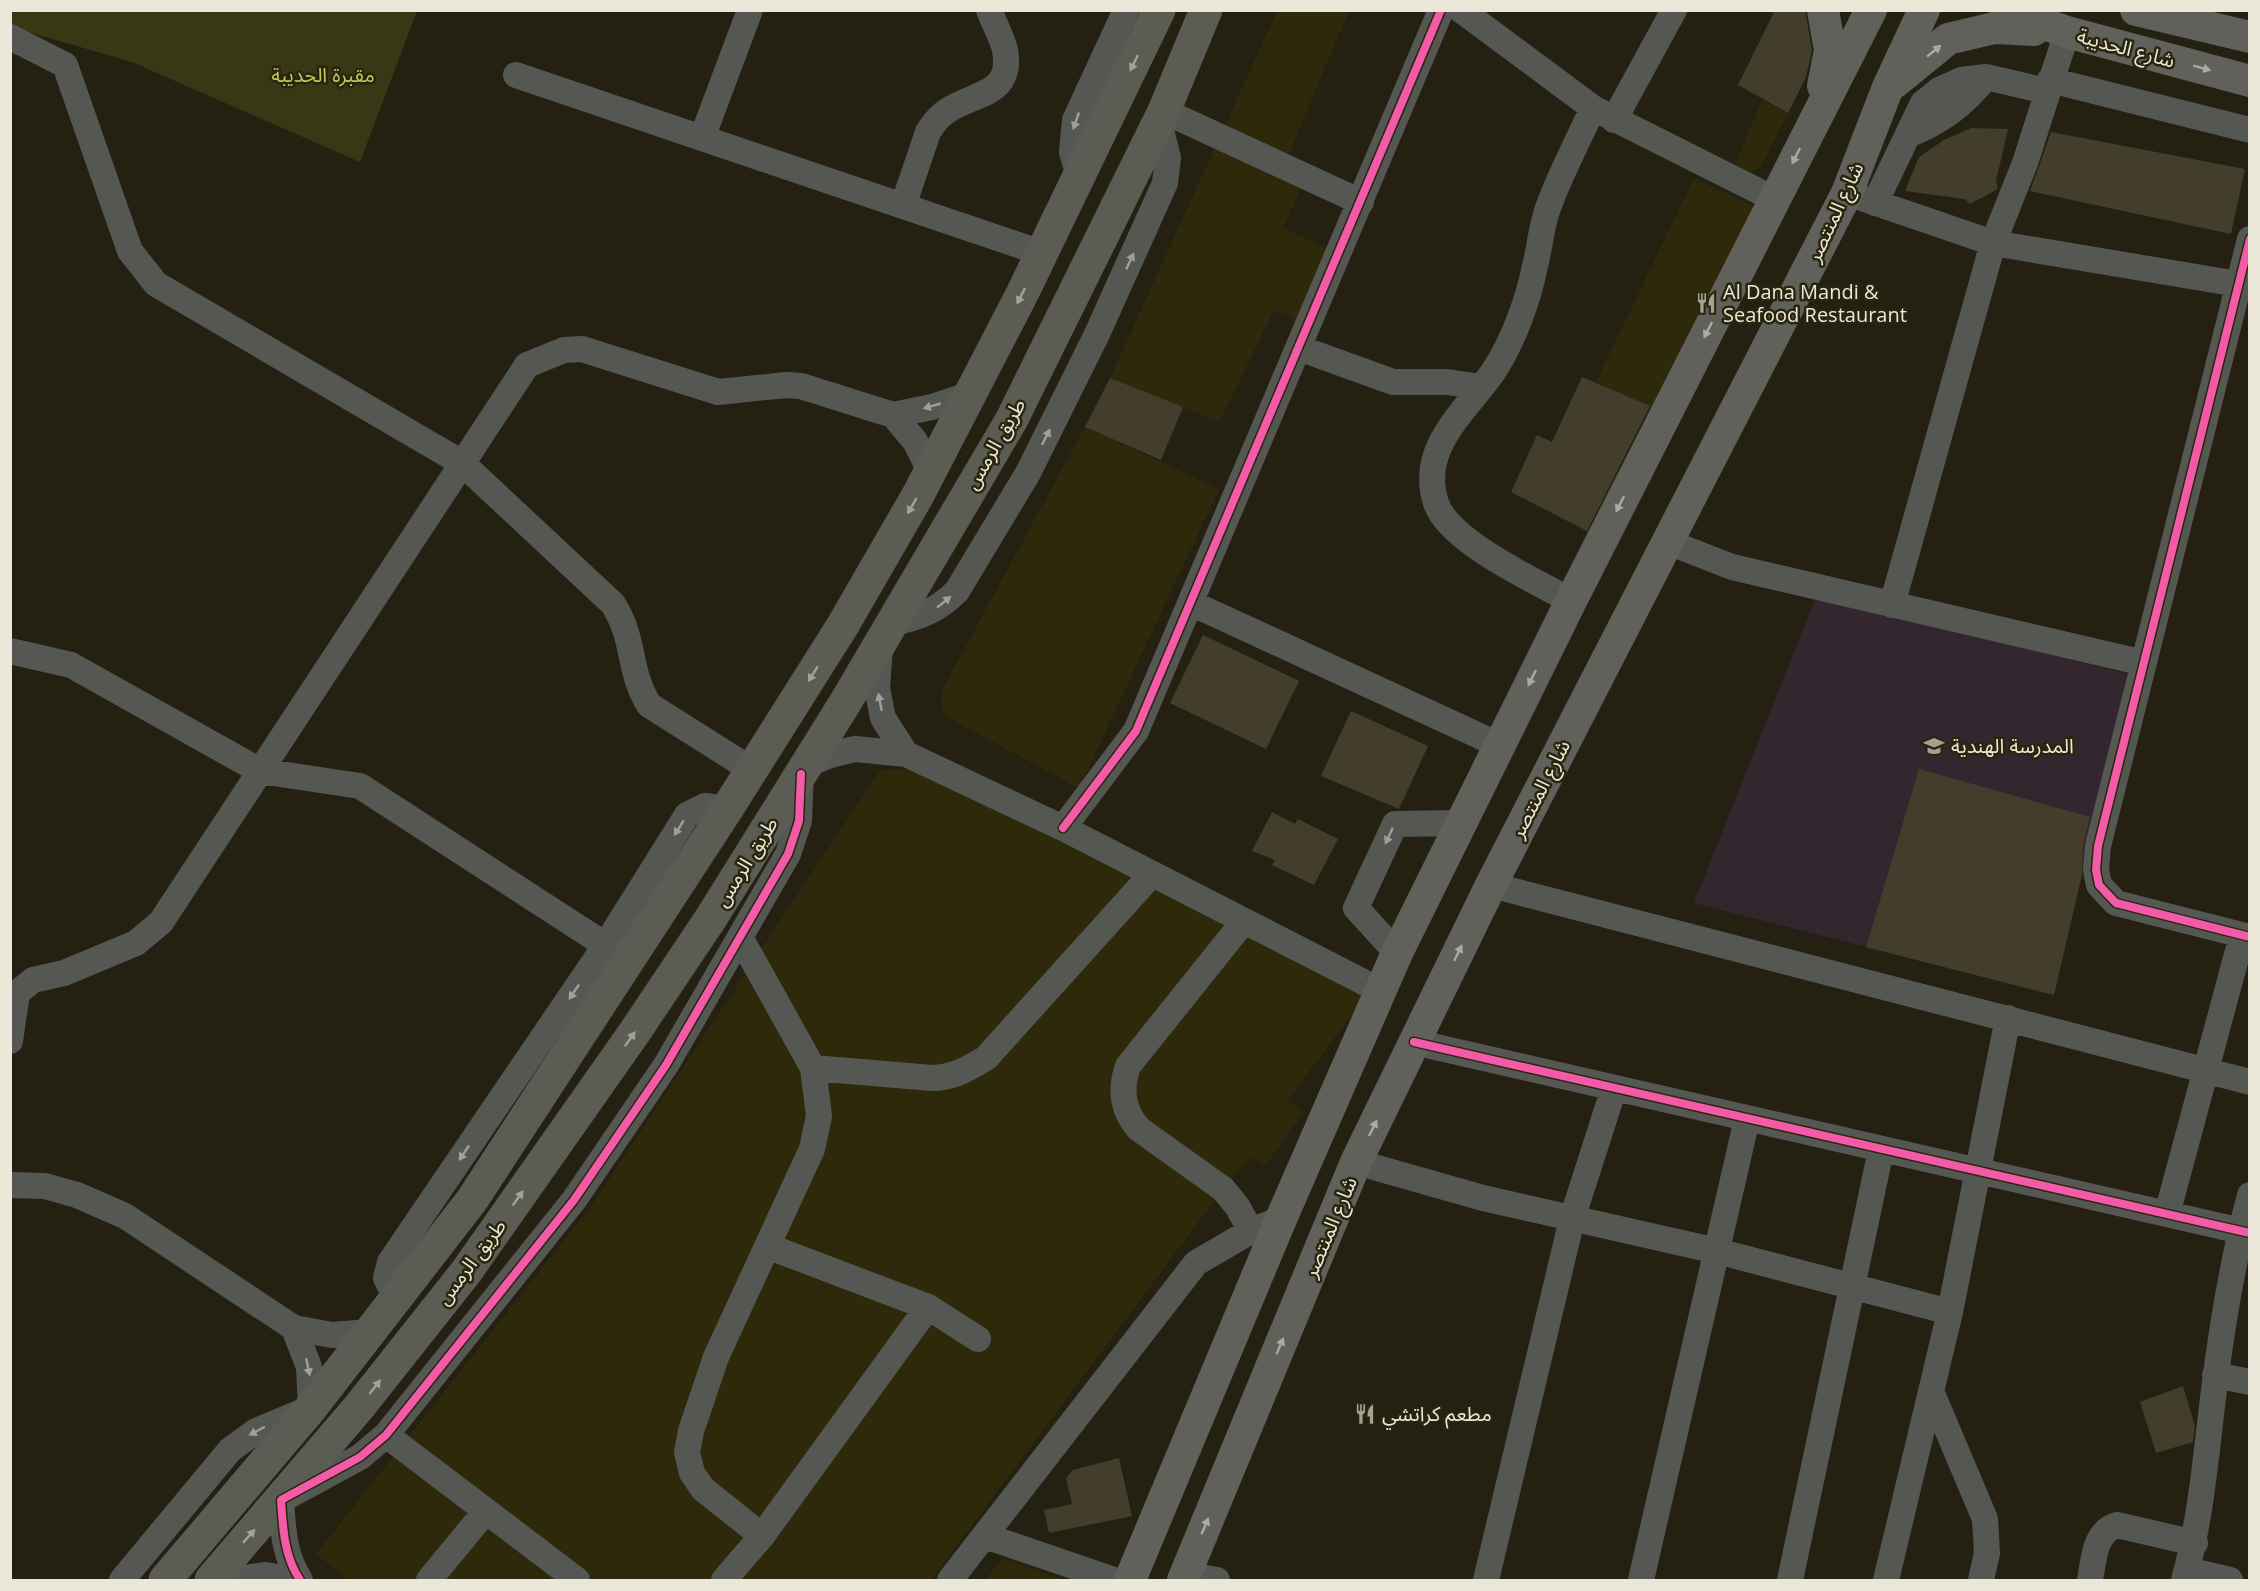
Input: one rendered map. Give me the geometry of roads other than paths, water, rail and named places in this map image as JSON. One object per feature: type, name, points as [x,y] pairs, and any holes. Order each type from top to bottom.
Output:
[{"type":"highway","name":"طريق الرمس","points":[[165,1581],[310,1408],[472,1200],[618,954],[727,809],[752,770],[843,625],[930,471],[1042,253],[1159,10]]},
{"type":"highway","name":"طريق الرمس","points":[[211,1581],[466,1272],[634,1033],[711,918],[804,770],[1012,419],[1161,117],[1206,10]]},
{"type":"main road","points":[[1818,113],[1830,50],[1823,10]]},
{"type":"main road","points":[[1130,1581],[1281,1219],[1397,953],[1570,601],[1871,10]]},
{"type":"main road","name":"شارع المنتصر","points":[[1184,1577],[1356,1162],[1491,885],[1668,542],[1861,198],[1888,87],[1924,10]]},
{"type":"main road","name":"شارع الحديبة","points":[[2005,10],[2067,32],[2250,81]]},
{"type":"main road","name":"شارع الحديبة","points":[[2136,10],[2250,37]]},
{"type":"main road","points":[[1888,87],[1948,39],[1967,32],[1994,28],[2067,32]]},
{"type":"street","points":[[702,138],[750,10]]},
{"type":"street","points":[[903,206],[928,132],[934,122],[947,111],[1000,84],[1007,70],[1005,48],[989,10]]},
{"type":"street","points":[[1079,176],[1072,152],[1075,120],[1126,10]]},
{"type":"street","points":[[1063,828],[1136,731],[1442,10]]},
{"type":"street","points":[[1461,10],[1603,114],[1774,199]]},
{"type":"street","points":[[1570,601],[1474,546],[1450,525],[1436,505],[1433,484],[1434,464],[1440,441],[1494,370],[1513,332],[1529,289],[1547,209],[1603,114],[1674,10]]},
{"type":"street","points":[[1892,605],[1993,243],[2025,164],[2067,32]]},
{"type":"street","points":[[10,37],[65,65],[130,251],[156,284],[462,464],[613,604],[625,623],[639,689],[649,705],[752,770]]},
{"type":"street","points":[[516,75],[1042,253]]},
{"type":"street","points":[[2238,284],[1993,243],[1861,198],[1908,135],[1944,118],[1986,77],[2048,86],[2250,130]]},
{"type":"street","points":[[1161,117],[1361,202]]},
{"type":"street","points":[[2167,1214],[2246,937],[2116,903],[2099,885],[2096,870],[2098,846],[2250,239]]},
{"type":"street","points":[[1299,348],[1393,382],[1447,382],[1481,387]]},
{"type":"street","points":[[10,1041],[17,993],[33,980],[64,973],[136,943],[161,922],[527,365],[564,350],[582,349],[718,392],[786,385],[801,386],[893,415],[915,441],[930,471]]},
{"type":"street","points":[[893,415],[970,394]]},
{"type":"street","points":[[1668,542],[1732,567],[2144,663]]},
{"type":"street","points":[[1191,603],[1499,745]]},
{"type":"street","points":[[886,632],[877,688],[883,718],[906,754]]},
{"type":"street","points":[[10,651],[71,664],[260,771],[360,786],[618,954]]},
{"type":"street","points":[[300,1581],[293,1570],[283,1534],[280,1500],[360,1457],[386,1435],[574,1200],[611,1149],[666,1065],[780,870],[795,838],[804,770],[830,755],[855,749],[906,754],[1063,828],[1380,991]]},
{"type":"street","points":[[1397,953],[1356,908],[1395,824],[1461,823]]},
{"type":"street","points":[[813,1068],[944,1078],[965,1071],[986,1059],[1152,874]]},
{"type":"street","points":[[1491,885],[2250,1082]]},
{"type":"street","points":[[1244,921],[1128,1066],[1122,1082],[1129,1117],[1139,1129],[1223,1189],[1237,1206],[1251,1231]]},
{"type":"street","points":[[740,937],[813,1068],[818,1129],[812,1149],[716,1357],[691,1431],[687,1452],[692,1473],[703,1489],[762,1536]]},
{"type":"street","points":[[1886,1581],[1950,1312],[1976,1170],[2008,1018]]},
{"type":"street","points":[[1414,1042],[2245,1232]]},
{"type":"street","points":[[1486,1581],[1572,1219],[1614,1088]]},
{"type":"street","points":[[1641,1581],[1747,1119]]},
{"type":"street","points":[[1790,1581],[1881,1150]]},
{"type":"street","points":[[1356,1162],[1483,1198],[1717,1251],[1950,1312]]},
{"type":"street","points":[[10,1185],[45,1186],[77,1195],[126,1216],[294,1328],[332,1335],[370,1332]]},
{"type":"street","points":[[2230,1581],[2185,1575],[2194,1543],[2215,1375],[2245,1232],[2250,1195]]},
{"type":"street","points":[[950,1581],[1196,1263],[1251,1231],[1281,1219]]},
{"type":"street","points":[[767,1246],[928,1307],[978,1339]]},
{"type":"street","points":[[724,1581],[762,1536],[928,1307]]},
{"type":"street","points":[[122,1581],[230,1450],[256,1431],[310,1408],[309,1367],[294,1328]]},
{"type":"street","points":[[2215,1375],[2250,1382]]},
{"type":"street","points":[[1931,1391],[1985,1519],[1987,1553],[1981,1581]]},
{"type":"street","points":[[386,1435],[577,1581]]},
{"type":"street","points":[[429,1581],[485,1512]]},
{"type":"street","points":[[2090,1581],[2100,1534],[2106,1528],[2117,1525],[2194,1543]]},
{"type":"street","points":[[985,1536],[1114,1581]]},
{"type":"street","points":[[228,1581],[266,1575],[291,1581]]},
{"type":"street","points":[[1184,1577],[1217,1581]]},
{"type":"place","name":"Al Dana Mandi & Seafood Restaurant","points":[[1706,303]]},
{"type":"place","name":"المدرسة الهندية","points":[[1934,746]]},
{"type":"place","name":"مطعم كراتشي","points":[[1365,1414]]},
{"type":"park label","name":"مقبرة الحديبة","points":[[323,75]]}]
